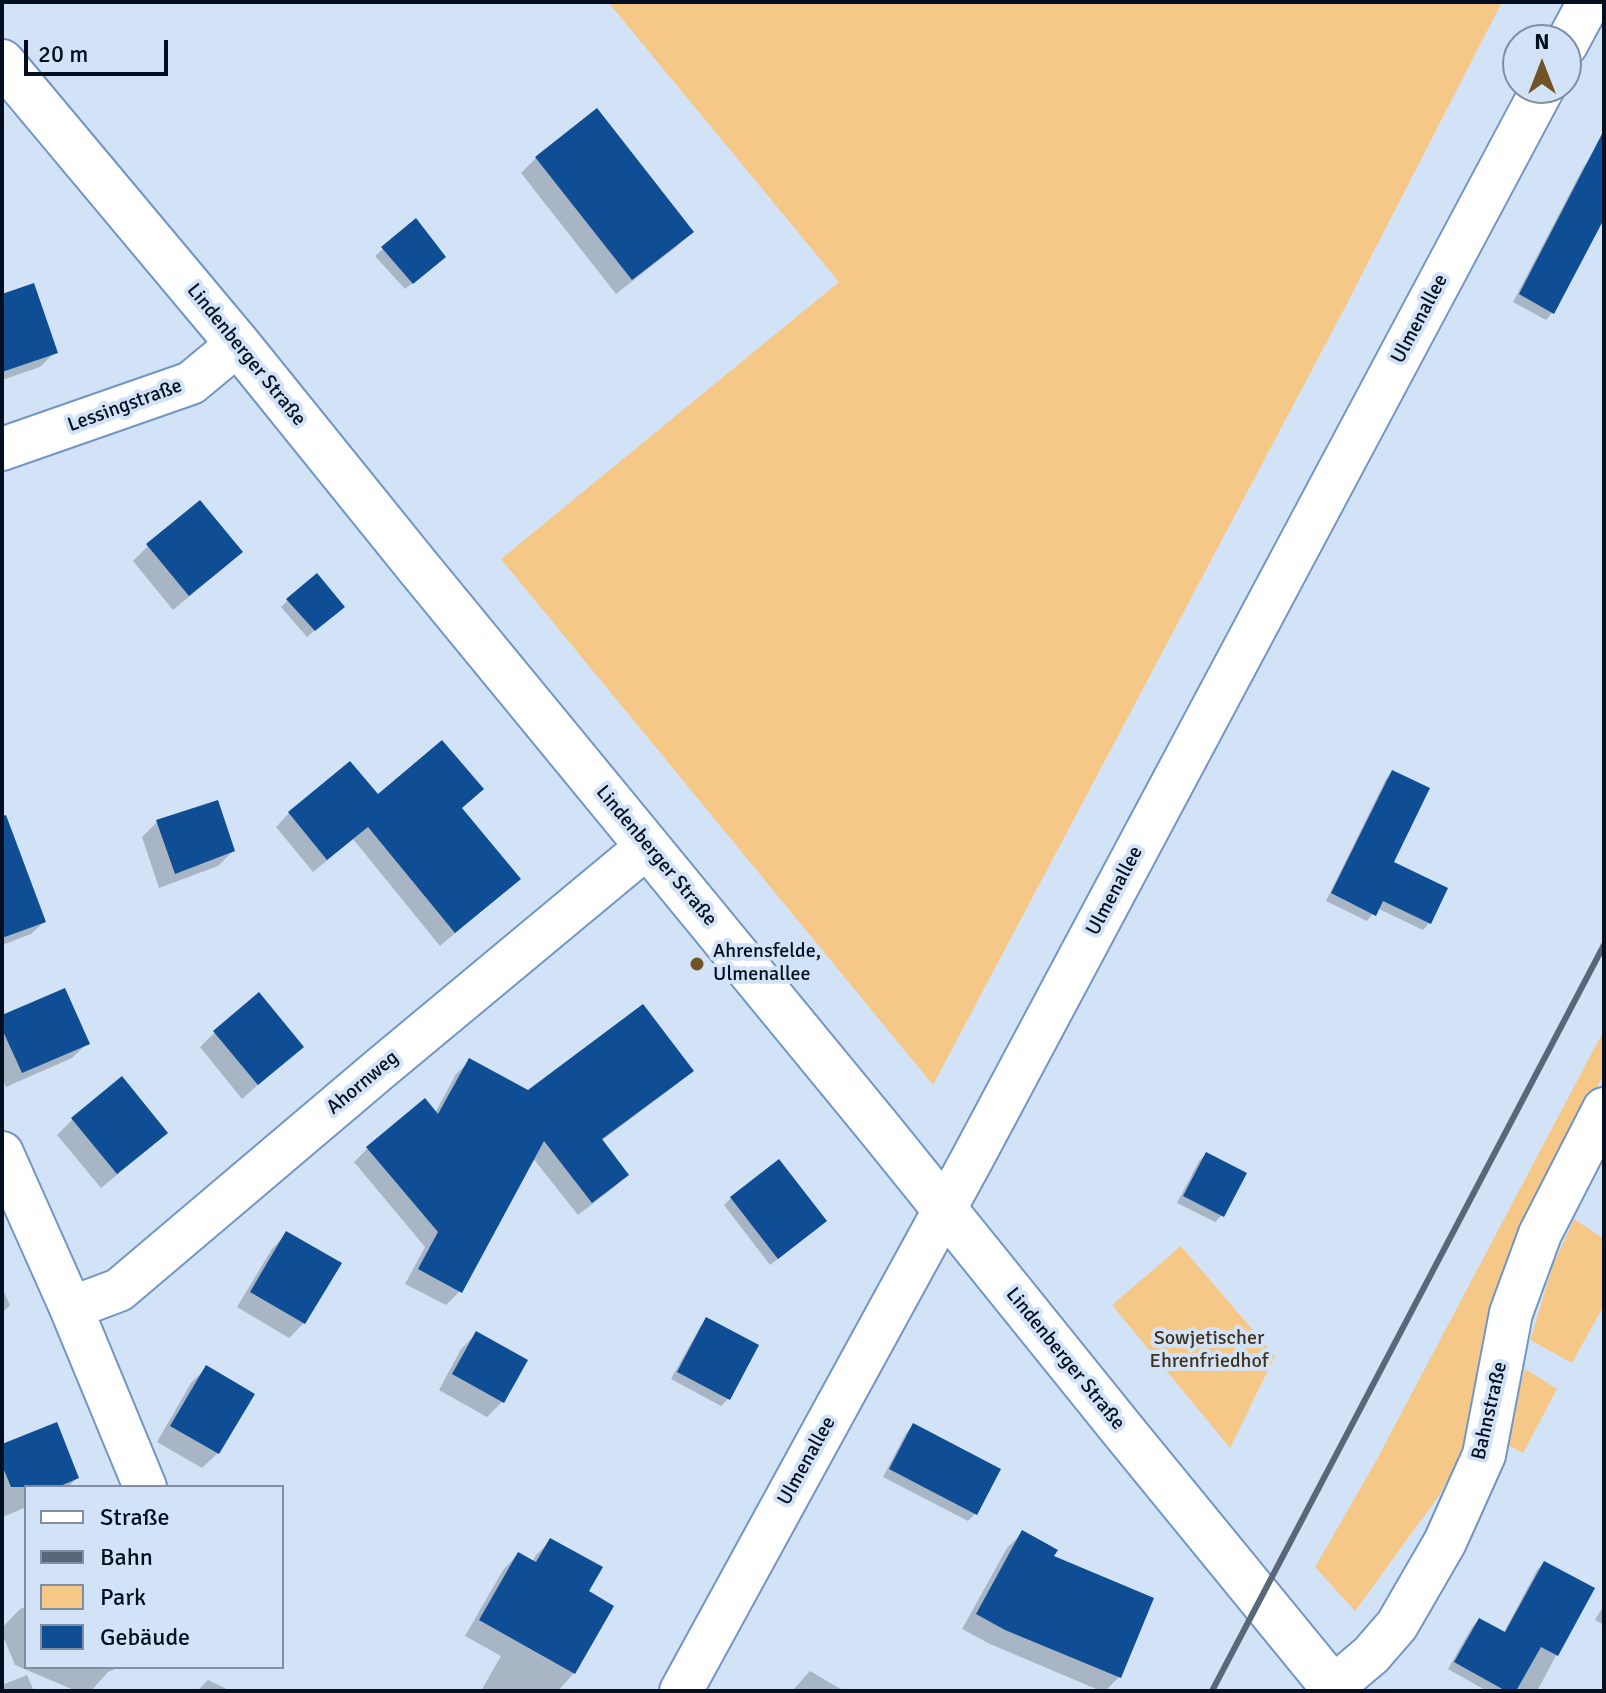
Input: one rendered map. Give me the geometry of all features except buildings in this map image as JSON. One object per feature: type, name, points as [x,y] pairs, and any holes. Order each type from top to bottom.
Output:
[{"type":"street","points":[[1577,24],[1589,2]]},
{"type":"street","name":"Lindenberger Straße","points":[[2,62],[238,344],[1335,1689]]},
{"type":"street","name":"Ulmenallee","points":[[681,1691],[944,1210],[1534,104]]},
{"type":"street","name":"Lessingstraße","points":[[2,449],[191,383],[238,344]]},
{"type":"street","name":"Ahornweg","points":[[71,1308],[119,1290],[648,846]]},
{"type":"street","name":"Bahnstraße","points":[[1335,1689],[1397,1625],[1445,1542],[1484,1455],[1511,1313],[1535,1247],[1604,1109]]},
{"type":"street","points":[[2,1153],[71,1308],[144,1485]]},
{"type":"green space","points":[[608,2],[1502,2],[1341,315],[933,1085],[501,559],[839,282]]},
{"type":"green space","points":[[1604,1030],[1604,1074],[1507,1258],[1462,1455],[1438,1497],[1355,1611],[1315,1567],[1376,1461]]},
{"type":"green space","points":[[1574,1219],[1604,1239],[1604,1305],[1572,1363],[1530,1340],[1553,1265]]},
{"type":"green space","name":"Sowjetischer Ehrenfriedhof","points":[[1181,1246],[1275,1356],[1230,1448],[1112,1305]]},
{"type":"green space","points":[[1525,1369],[1557,1389],[1523,1453],[1504,1443]]},
{"type":"railway","points":[[1212,1691],[1604,945]]},
{"type":"place","name":"Ahrensfelde, Ulmenallee","points":[[697,964]]}]
